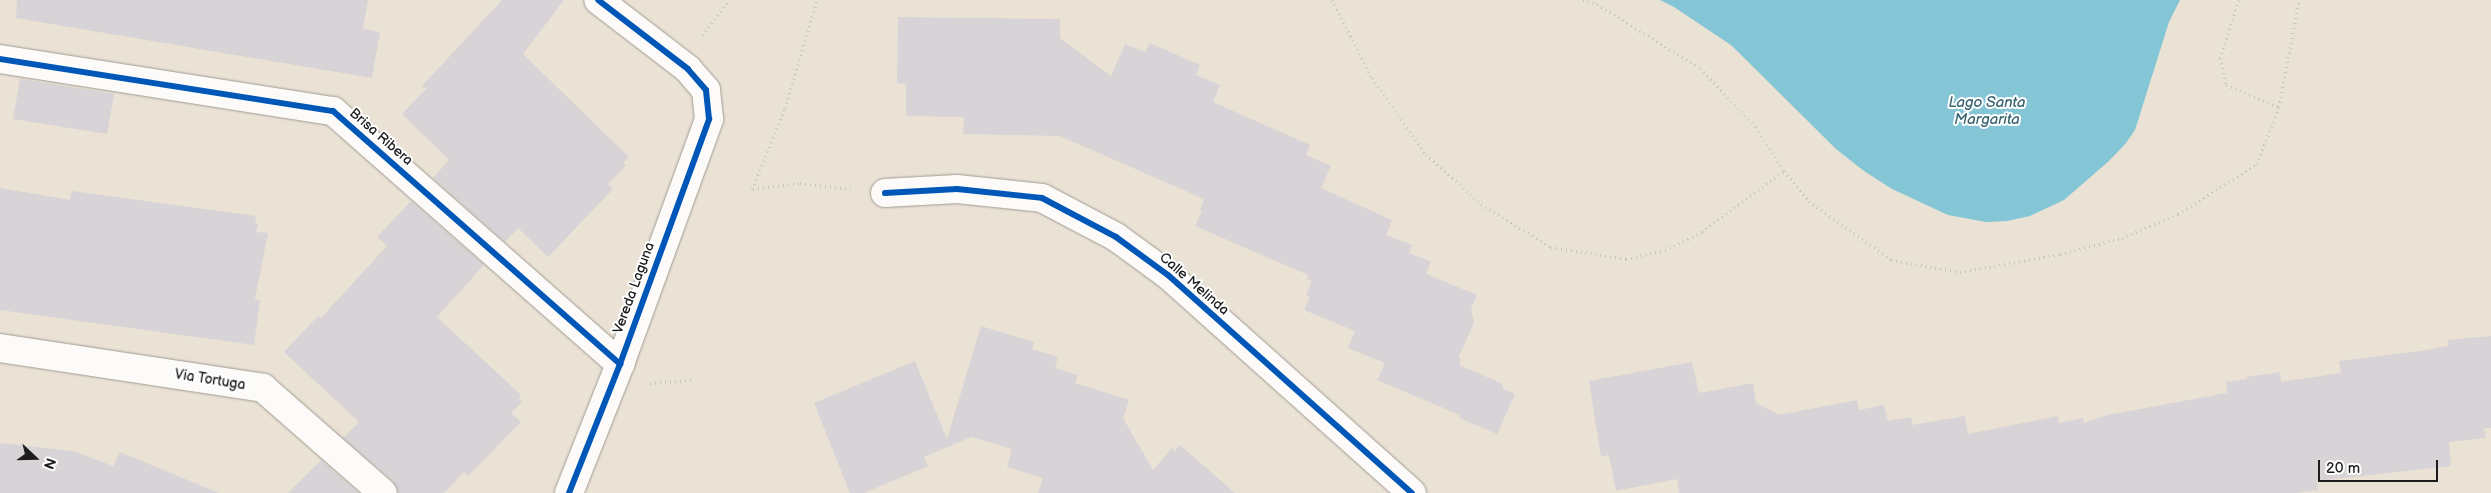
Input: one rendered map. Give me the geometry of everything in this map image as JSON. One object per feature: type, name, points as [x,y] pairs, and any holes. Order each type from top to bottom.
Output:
[{"type":"street","points":[[598,0],[680,63]]},
{"type":"street","name":"Brisa Ribera","points":[[0,59],[333,112],[620,364]]},
{"type":"street","name":"Vereda Laguna","points":[[569,493],[620,364],[709,119],[706,90],[680,63]]},
{"type":"street","name":"Calle Melinda","points":[[885,193],[957,189],[1042,198],[1116,237],[1168,275],[1412,493]]},
{"type":"street","name":"Via Tortuga","points":[[0,348],[263,388],[383,493]]},
{"type":"path","points":[[680,63],[729,0]]},
{"type":"path","points":[[817,0],[785,108],[752,189],[800,182],[885,193]]},
{"type":"path","points":[[1332,0],[1372,78],[1426,154],[1481,204],[1551,248],[1626,259],[1665,250],[1702,232],[1784,171]]},
{"type":"path","points":[[1583,0],[1598,4],[1700,68],[1756,127],[1784,171],[1809,201],[1890,260],[1960,272],[2060,254],[2122,238],[2178,214],[2256,164],[2279,107],[2299,0]]},
{"type":"path","points":[[2239,0],[2220,58],[2226,85],[2279,107]]},
{"type":"water","name":"Lago Santa Margarita","points":[[1660,0],[2180,0],[2169,22],[2135,130],[2126,143],[2109,161],[2064,200],[2030,216],[2007,221],[1986,222],[1948,215],[1892,189],[1864,171],[1836,149],[1731,45],[1674,7]]},
{"type":"building","points":[[17,0],[368,0],[363,29],[380,32],[372,78],[16,18]]},
{"type":"building","points":[[502,0],[564,0],[523,54],[629,157],[623,163],[626,166],[608,184],[613,189],[548,257],[518,228],[505,242],[433,178],[449,160],[402,114],[427,88],[421,87]]},
{"type":"building","points":[[898,17],[1060,19],[1060,38],[1111,76],[1125,44],[1145,52],[1150,43],[1200,65],[1196,75],[1220,85],[1213,102],[1310,145],[1306,155],[1331,166],[1321,188],[1392,220],[1386,235],[1412,245],[1409,253],[1431,262],[1426,274],[1477,295],[1471,309],[1474,323],[1458,358],[1461,359],[1459,365],[1503,384],[1502,388],[1515,394],[1497,434],[1459,418],[1460,415],[1377,380],[1385,363],[1348,348],[1355,331],[1304,310],[1310,297],[1306,295],[1312,281],[1307,279],[1308,275],[1195,226],[1202,211],[1200,210],[1204,199],[1060,136],[963,134],[964,117],[906,116],[906,84],[897,83]]},
{"type":"building","points":[[20,79],[114,94],[107,134],[13,119]]},
{"type":"building","points":[[0,188],[70,200],[72,191],[256,216],[255,223],[258,224],[256,232],[268,233],[255,299],[260,300],[254,345],[0,310]]},
{"type":"building","points":[[411,201],[484,265],[437,317],[521,395],[519,399],[522,402],[511,413],[521,422],[468,476],[464,472],[444,493],[398,493],[393,481],[343,438],[359,422],[284,352],[318,316],[321,318],[387,246],[377,237]]},
{"type":"building","points":[[981,326],[1034,342],[1032,349],[1058,357],[1055,368],[1078,375],[1075,383],[1129,400],[1123,418],[1153,470],[1172,448],[1175,451],[1180,445],[1235,493],[1038,493],[1043,478],[1007,467],[1012,449],[971,437],[924,457],[928,466],[864,493],[850,493],[814,403],[915,361],[947,439]]},
{"type":"building","points":[[2491,336],[2491,428],[2484,428],[2486,438],[2449,442],[2451,466],[2317,481],[2318,490],[2296,493],[1679,493],[1677,479],[1616,491],[1609,455],[1601,457],[1589,381],[1692,362],[1699,393],[1753,383],[1756,403],[1779,415],[1857,400],[1859,410],[1884,405],[1888,421],[1911,417],[1912,425],[1965,416],[1968,434],[2058,416],[2059,423],[2083,418],[2084,423],[2107,415],[2227,393],[2226,382],[2247,379],[2247,377],[2280,372],[2281,382],[2341,373],[2339,361],[2421,351],[2448,346],[2448,340]]},
{"type":"building","points":[[0,443],[73,451],[113,466],[120,452],[219,493],[0,493]]},
{"type":"building","points":[[321,460],[359,493],[288,493]]},
{"type":"cycle path","points":[[569,493],[620,364],[709,119],[706,90],[688,69],[598,0]]},
{"type":"cycle path","points":[[0,59],[333,111],[620,364]]},
{"type":"cycle path","points":[[885,193],[957,189],[1042,198],[1116,237],[1168,275],[1412,493]]}]
